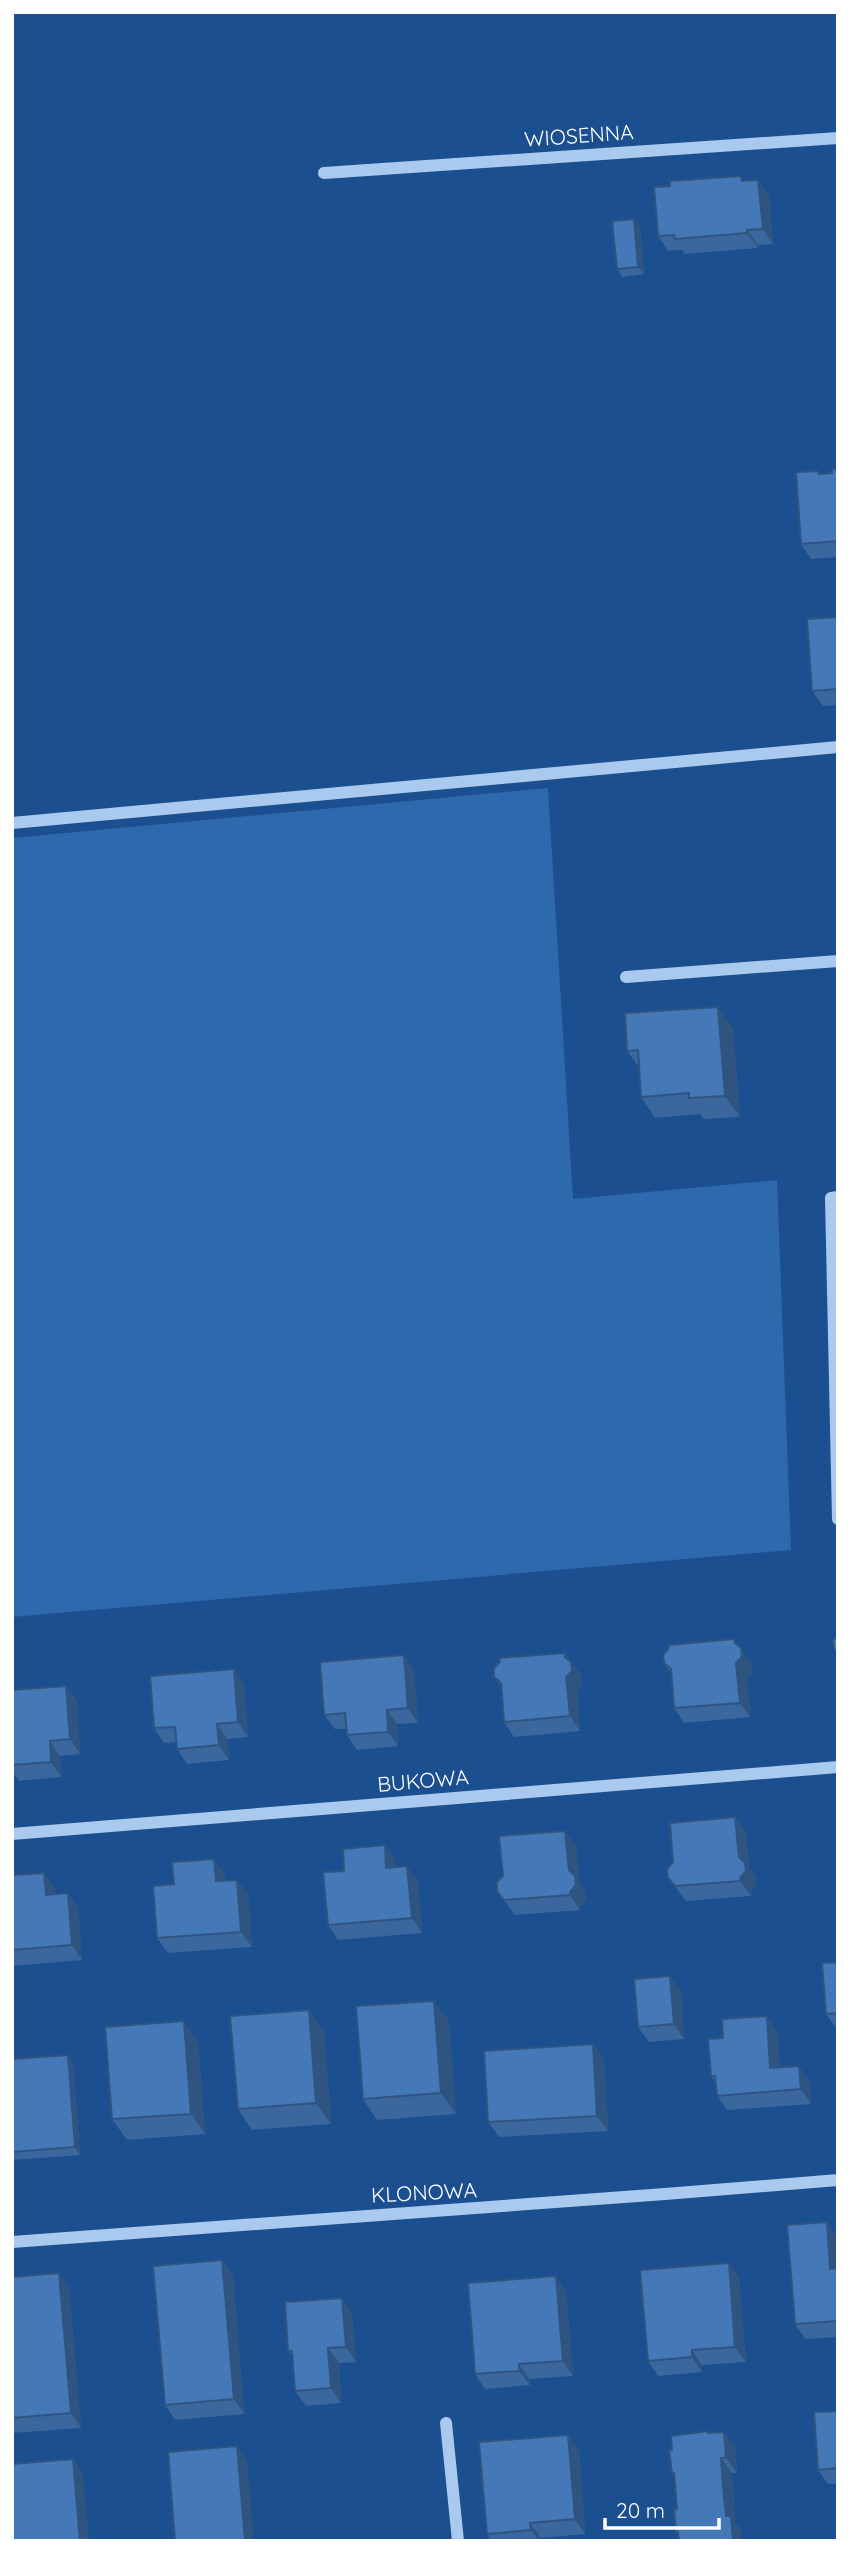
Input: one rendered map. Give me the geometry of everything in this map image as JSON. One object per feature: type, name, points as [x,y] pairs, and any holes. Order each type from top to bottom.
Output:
[{"type":"street","name":"WIOSENNA","points":[[324,173],[838,138]]},
{"type":"street","points":[[12,823],[838,747]]},
{"type":"street","points":[[626,977],[838,961]]},
{"type":"street","points":[[838,1197],[831,1198],[838,1519]]},
{"type":"street","name":"BUKOWA","points":[[12,1834],[838,1768]]},
{"type":"street","name":"KLONOWA","points":[[12,2242],[328,2218],[533,2206],[838,2180]]},
{"type":"street","points":[[446,2423],[458,2541]]},
{"type":"shaded area","points":[[548,788],[573,1199],[777,1180],[791,1550],[12,1617],[12,838]]},
{"type":"building","points":[[741,176],[742,181],[758,180],[763,229],[747,230],[747,233],[675,239],[674,235],[658,236],[654,187],[670,186],[670,181]]},
{"type":"building","points":[[634,219],[638,267],[617,269],[612,221]]},
{"type":"building","points":[[832,469],[838,472],[838,541],[801,544],[796,472],[832,473]]},
{"type":"building","points":[[838,617],[838,689],[812,691],[807,619]]},
{"type":"building","points":[[718,1007],[725,1096],[689,1098],[689,1093],[641,1097],[638,1050],[627,1051],[625,1013]]},
{"type":"building","points":[[838,1635],[838,1652],[834,1649],[833,1640]]},
{"type":"building","points":[[734,1639],[741,1648],[742,1657],[736,1663],[740,1703],[674,1708],[671,1669],[664,1663],[663,1655],[669,1645]]},
{"type":"building","points":[[565,1653],[565,1657],[571,1662],[572,1671],[566,1677],[570,1716],[504,1722],[501,1683],[494,1677],[494,1668],[500,1662],[499,1658]]},
{"type":"building","points":[[404,1655],[408,1708],[387,1710],[388,1732],[347,1735],[345,1713],[324,1715],[320,1662]]},
{"type":"building","points":[[234,1669],[238,1722],[217,1724],[219,1745],[177,1749],[175,1727],[154,1728],[150,1676]]},
{"type":"building","points":[[66,1686],[70,1739],[50,1741],[51,1762],[12,1765],[12,1690]]},
{"type":"building","points":[[735,1817],[739,1857],[745,1863],[746,1871],[740,1881],[675,1886],[668,1878],[667,1869],[673,1862],[670,1823]]},
{"type":"building","points":[[565,1831],[569,1870],[575,1876],[576,1885],[570,1895],[504,1900],[497,1891],[497,1882],[503,1876],[499,1836]]},
{"type":"building","points":[[385,1845],[386,1868],[407,1866],[412,1918],[328,1925],[323,1872],[344,1871],[343,1849]]},
{"type":"building","points":[[214,1859],[216,1881],[237,1880],[241,1932],[157,1938],[153,1886],[174,1884],[172,1862]]},
{"type":"building","points":[[44,1873],[46,1895],[68,1893],[72,1945],[12,1950],[12,1875]]},
{"type":"building","points":[[838,1962],[838,2013],[826,2014],[822,1963]]},
{"type":"building","points":[[670,1976],[674,2024],[638,2027],[634,1979]]},
{"type":"building","points":[[434,2001],[441,2093],[363,2099],[356,2006]]},
{"type":"building","points":[[309,2010],[316,2103],[238,2109],[230,2016]]},
{"type":"building","points":[[767,2016],[770,2068],[799,2066],[801,2089],[717,2096],[715,2076],[711,2076],[708,2039],[723,2038],[722,2019]]},
{"type":"building","points":[[184,2021],[191,2114],[112,2119],[105,2027]]},
{"type":"building","points":[[593,2044],[597,2116],[488,2122],[484,2051]]},
{"type":"building","points":[[68,2055],[75,2147],[12,2152],[12,2059]]},
{"type":"building","points":[[827,2222],[830,2269],[838,2268],[838,2321],[795,2324],[787,2225]]},
{"type":"building","points":[[222,2260],[234,2399],[165,2405],[153,2266]]},
{"type":"building","points":[[729,2263],[735,2347],[692,2350],[692,2357],[648,2361],[640,2270]]},
{"type":"building","points":[[59,2273],[71,2413],[12,2418],[12,2277]]},
{"type":"building","points":[[556,2276],[563,2361],[519,2364],[519,2371],[475,2374],[468,2283]]},
{"type":"building","points":[[342,2298],[346,2347],[328,2348],[331,2388],[295,2391],[292,2351],[288,2351],[285,2302]]},
{"type":"building","points":[[838,2411],[838,2468],[818,2470],[814,2412]]},
{"type":"building","points":[[708,2431],[724,2432],[726,2458],[721,2458],[723,2487],[726,2516],[731,2516],[733,2541],[679,2541],[674,2509],[677,2509],[674,2473],[669,2450],[672,2450],[671,2436]]},
{"type":"building","points":[[568,2435],[575,2519],[530,2523],[531,2530],[487,2534],[479,2442]]},
{"type":"building","points":[[237,2446],[245,2541],[175,2541],[168,2452]]},
{"type":"building","points":[[73,2459],[80,2541],[12,2541],[12,2464]]}]
